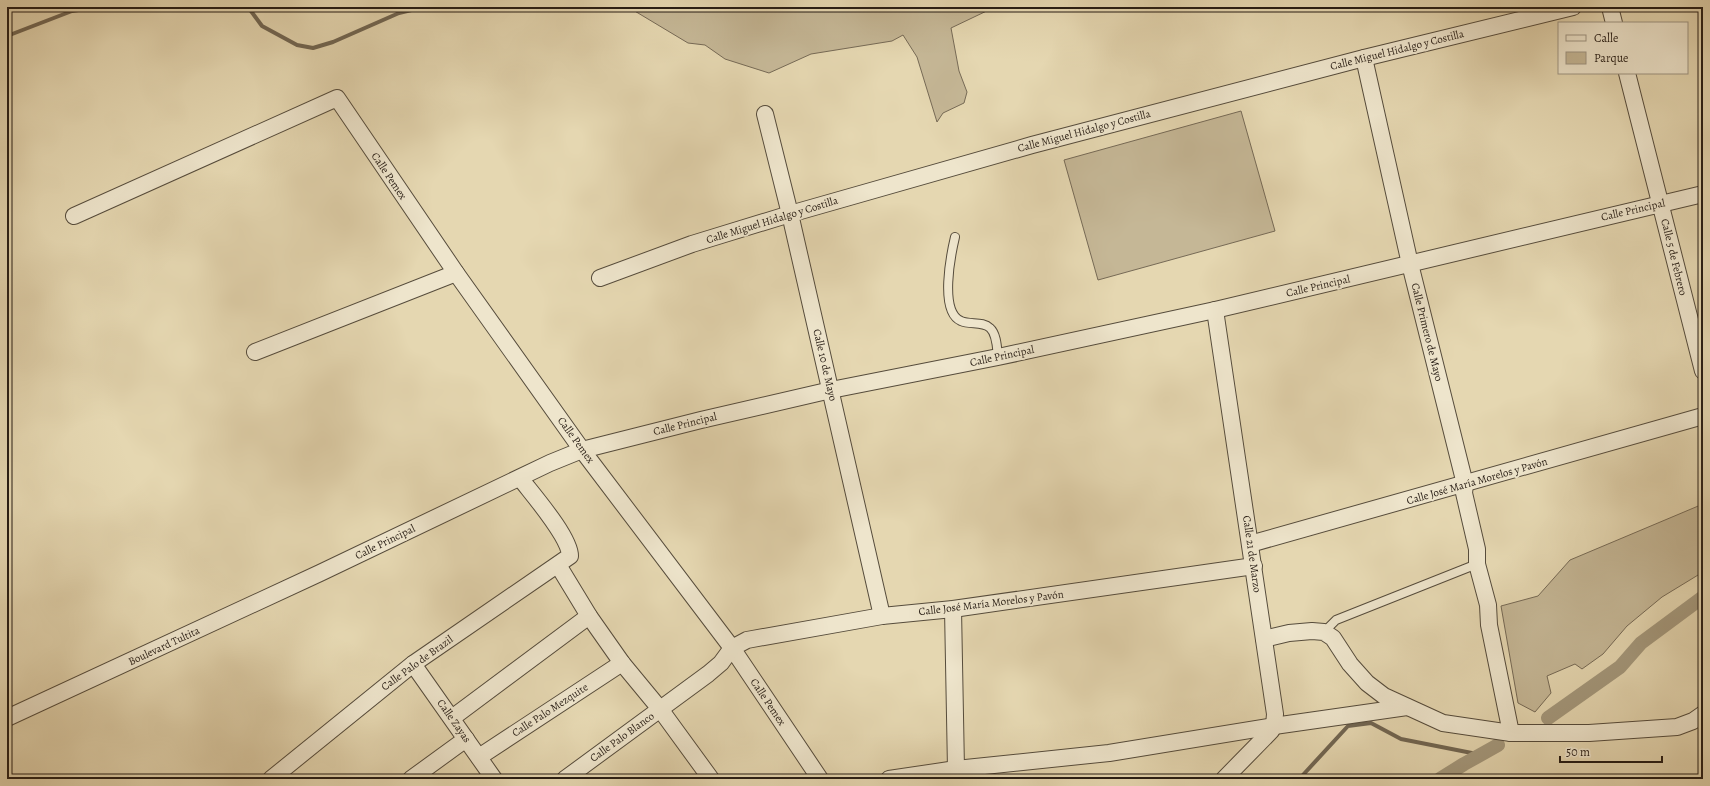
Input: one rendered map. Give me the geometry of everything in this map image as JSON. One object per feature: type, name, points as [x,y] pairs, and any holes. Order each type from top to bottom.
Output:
[{"type":"street","name":"Calle Miguel Hidalgo y Costilla","points":[[600,278],[692,244],[790,214],[1032,145],[1364,58],[1573,7]]},
{"type":"street","points":[[1610,7],[1614,22]]},
{"type":"street","name":"Calle Primero de Mayo","points":[[1364,58],[1410,264],[1465,484],[1464,493],[1477,549],[1477,564],[1488,604],[1489,625],[1511,733]]},
{"type":"street","name":"Calle 5 de Febrero","points":[[1627,74],[1703,371]]},
{"type":"street","name":"Calle Pemex","points":[[74,216],[337,98],[456,273],[582,450],[732,648],[820,779]]},
{"type":"street","name":"Calle 10 de Mayo","points":[[765,114],[790,214],[882,616]]},
{"type":"street","name":"Calle Principal","points":[[320,573],[582,450],[701,420],[831,390],[998,357],[1215,310],[1703,194]]},
{"type":"street","points":[[255,352],[456,273]]},
{"type":"street","name":"Calle 21 de Marzo","points":[[1215,310],[1275,714],[1274,726]]},
{"type":"street","name":"Calle José María Morelos y Pavón","points":[[1250,544],[1703,416]]},
{"type":"street","points":[[520,478],[564,536],[570,549],[564,561],[589,616],[622,663],[660,709],[709,778]]},
{"type":"street","name":"Calle Palo de Brazil","points":[[271,779],[414,664],[564,561]]},
{"type":"street","name":"Calle José María Morelos y Pavón","points":[[732,648],[747,640],[882,616],[953,609],[1254,566]]},
{"type":"street","name":"Boulevard Tultita","points":[[7,718],[320,573]]},
{"type":"street","points":[[953,609],[956,769]]},
{"type":"street","points":[[452,718],[589,616]]},
{"type":"street","points":[[1264,639],[1297,632],[1324,632],[1333,638],[1350,664],[1367,683],[1384,696],[1443,723],[1511,733],[1589,733],[1677,727],[1693,721],[1703,714]]},
{"type":"street","name":"Calle Palo Blanco","points":[[565,779],[721,663],[732,648]]},
{"type":"street","name":"Calle Palo Mezquite","points":[[479,757],[622,663]]},
{"type":"street","name":"Calle Zayas","points":[[414,664],[494,779]]},
{"type":"street","points":[[889,779],[956,769],[1109,753],[1274,726],[1407,707]]},
{"type":"street","points":[[1224,779],[1274,726]]},
{"type":"street","points":[[411,779],[466,739]]},
{"type":"lane","points":[[955,237],[950,256],[948,280],[951,312],[956,319],[961,322],[985,325],[991,328],[995,338],[998,357]]},
{"type":"lane","points":[[1324,632],[1336,620],[1477,564]]},
{"type":"green space","points":[[628,7],[995,7],[951,28],[959,71],[967,92],[964,103],[943,113],[937,122],[917,57],[903,35],[892,41],[811,54],[769,73],[725,59],[705,45],[688,43]]},
{"type":"green space","points":[[1241,111],[1275,231],[1098,280],[1064,160]]},
{"type":"green space","points":[[1703,504],[1703,572],[1662,597],[1627,626],[1603,654],[1582,669],[1575,664],[1547,676],[1551,693],[1535,712],[1518,703],[1501,606],[1538,596],[1570,560]]},
{"type":"waterway","points":[[7,36],[72,11],[97,7]]},
{"type":"waterway","points":[[248,7],[262,26],[297,45],[313,48],[333,42],[399,13],[424,7]]},
{"type":"waterway","points":[[1548,718],[1620,667],[1641,643],[1703,597]]},
{"type":"waterway","points":[[1294,779],[1302,776],[1348,726],[1371,723],[1401,739],[1482,755]]},
{"type":"waterway","points":[[1440,779],[1498,745]]}]
